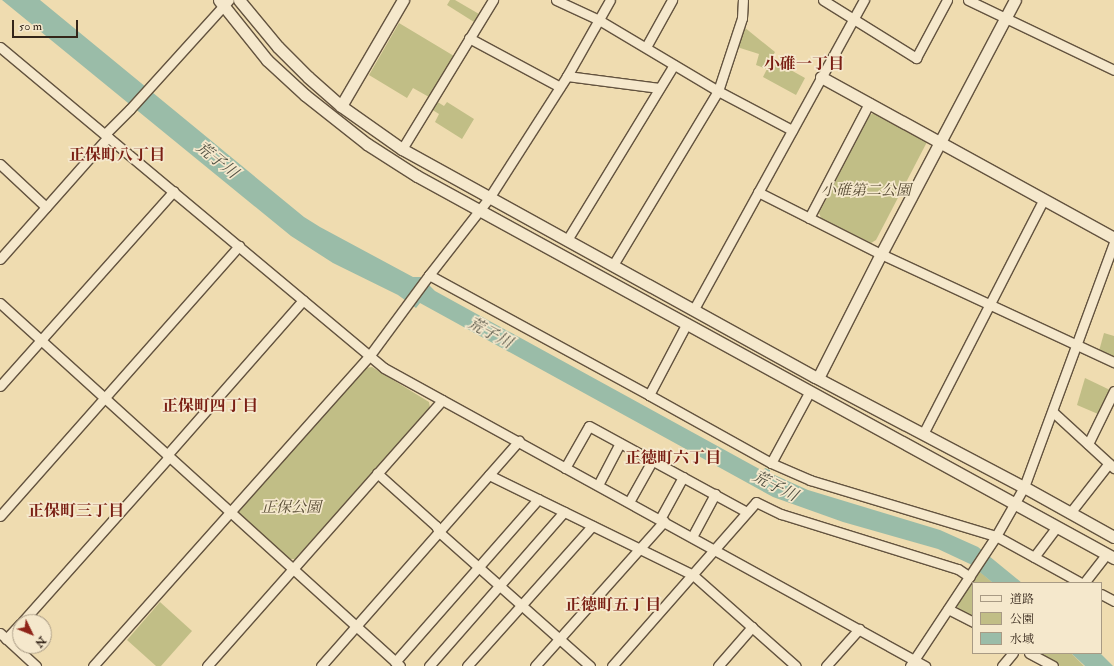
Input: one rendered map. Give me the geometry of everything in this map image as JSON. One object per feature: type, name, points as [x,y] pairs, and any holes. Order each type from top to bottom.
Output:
[{"type":"street","points":[[239,0],[278,47],[341,106],[402,149],[818,378],[1024,487],[1114,537]]},
{"type":"street","points":[[341,106],[403,0]]},
{"type":"street","points":[[402,149],[493,0]]},
{"type":"street","points":[[556,0],[599,20],[718,91],[792,130]]},
{"type":"street","points":[[93,666],[370,355],[426,278],[489,198],[567,76],[610,0]]},
{"type":"street","points":[[646,47],[672,0]]},
{"type":"street","points":[[613,265],[718,91],[742,18],[743,0]]},
{"type":"street","points":[[823,0],[916,58],[947,0]]},
{"type":"street","points":[[694,309],[864,0]]},
{"type":"street","points":[[968,0],[1114,70]]},
{"type":"street","points":[[818,378],[881,254],[1015,0]]},
{"type":"street","points":[[0,259],[224,2],[267,60],[334,120],[367,144],[417,176],[480,209],[1110,556],[1085,582]]},
{"type":"street","points":[[469,38],[560,87]]},
{"type":"street","points":[[0,47],[384,368],[859,629],[912,663],[925,666]]},
{"type":"street","points":[[567,240],[674,65]]},
{"type":"street","points":[[567,76],[659,88]]},
{"type":"street","points":[[821,77],[940,141],[1114,238]]},
{"type":"street","points":[[809,218],[869,103]]},
{"type":"street","points":[[0,164],[46,207]]},
{"type":"street","points":[[0,386],[174,191]]},
{"type":"street","points":[[758,192],[881,254],[1114,362]]},
{"type":"street","points":[[923,434],[1044,199]]},
{"type":"street","points":[[912,663],[996,536],[1024,487],[1053,412],[1114,243]]},
{"type":"street","points":[[0,516],[239,246]]},
{"type":"street","points":[[426,278],[648,395],[771,463],[810,480],[996,536],[1078,582]]},
{"type":"street","points":[[29,614],[303,300]]},
{"type":"street","points":[[0,303],[229,513],[397,664],[478,567],[538,499]]},
{"type":"street","points":[[648,395],[686,323]]},
{"type":"street","points":[[1088,444],[1114,390]]},
{"type":"street","points":[[771,463],[810,391]]},
{"type":"street","points":[[207,666],[442,400]]},
{"type":"street","points":[[1053,412],[1111,466],[1070,513]]},
{"type":"street","points":[[565,468],[589,426],[747,512]]},
{"type":"street","points":[[322,666],[519,441]]},
{"type":"street","points":[[598,485],[620,443]]},
{"type":"street","points":[[629,502],[652,461]]},
{"type":"street","points":[[377,473],[436,526],[439,532],[590,666]]},
{"type":"street","points":[[489,475],[693,575],[796,666]]},
{"type":"street","points":[[535,666],[639,549],[662,520],[683,477]]},
{"type":"street","points":[[692,537],[715,494]]},
{"type":"street","points":[[612,666],[756,502],[781,514],[971,574]]},
{"type":"street","points":[[429,666],[564,512]]},
{"type":"street","points":[[467,666],[592,526]]},
{"type":"street","points":[[1034,557],[1058,527]]},
{"type":"street","points":[[1102,595],[1114,601]]},
{"type":"street","points":[[948,609],[972,621]]},
{"type":"street","points":[[718,666],[752,627]]},
{"type":"street","points":[[826,666],[859,629]]},
{"type":"street","points":[[12,630],[3,636],[36,666]]},
{"type":"street","points":[[1002,666],[1012,654]]},
{"type":"street","points":[[1031,654],[1053,666]]},
{"type":"green space","points":[[450,0],[455,0],[479,14],[474,22],[447,5]]},
{"type":"green space","points":[[399,23],[454,56],[429,97],[413,88],[407,98],[369,75]]},
{"type":"green space","points":[[744,27],[775,52],[771,59],[805,78],[796,95],[763,77],[767,69],[756,65],[759,54],[737,47]]},
{"type":"green space","points":[[436,101],[444,106],[447,102],[474,119],[462,139],[435,122],[439,114],[431,109]]},
{"type":"green space","name":"小碓第二公園","points":[[874,113],[927,142],[876,240],[871,243],[821,218],[819,213],[870,115]]},
{"type":"green space","points":[[1104,333],[1114,336],[1114,358],[1099,351]]},
{"type":"green space","name":"正保公園","points":[[372,367],[429,402],[430,408],[295,559],[287,559],[240,517],[238,510],[365,368]]},
{"type":"green space","points":[[1085,378],[1110,390],[1098,414],[1077,405]]},
{"type":"green space","points":[[979,571],[992,582],[972,582],[972,618],[958,611],[957,604]]},
{"type":"green space","points":[[160,602],[192,631],[161,666],[156,666],[127,640]]},
{"type":"green space","points":[[1038,654],[1072,654],[1084,666],[1060,666]]},
{"type":"water","name":"荒子川","points":[[2,0],[40,0],[304,217],[320,227],[413,277],[421,277],[435,291],[763,471],[765,468],[770,470],[770,473],[808,490],[940,530],[978,547],[1021,582],[992,582],[970,564],[938,549],[843,522],[773,497],[420,303],[416,308],[398,295],[333,263],[291,236]]},
{"type":"water","points":[[1072,654],[1101,654],[1113,666],[1085,666]]},
{"type":"district","name":"小碓一丁目","points":[[804,64]]},
{"type":"district","name":"正保町八丁目","points":[[117,155]]},
{"type":"district","name":"正保町四丁目","points":[[210,406]]},
{"type":"district","name":"正徳町六丁目","points":[[673,458]]},
{"type":"district","name":"正保町三丁目","points":[[76,511]]},
{"type":"district","name":"正徳町五丁目","points":[[613,605]]}]
